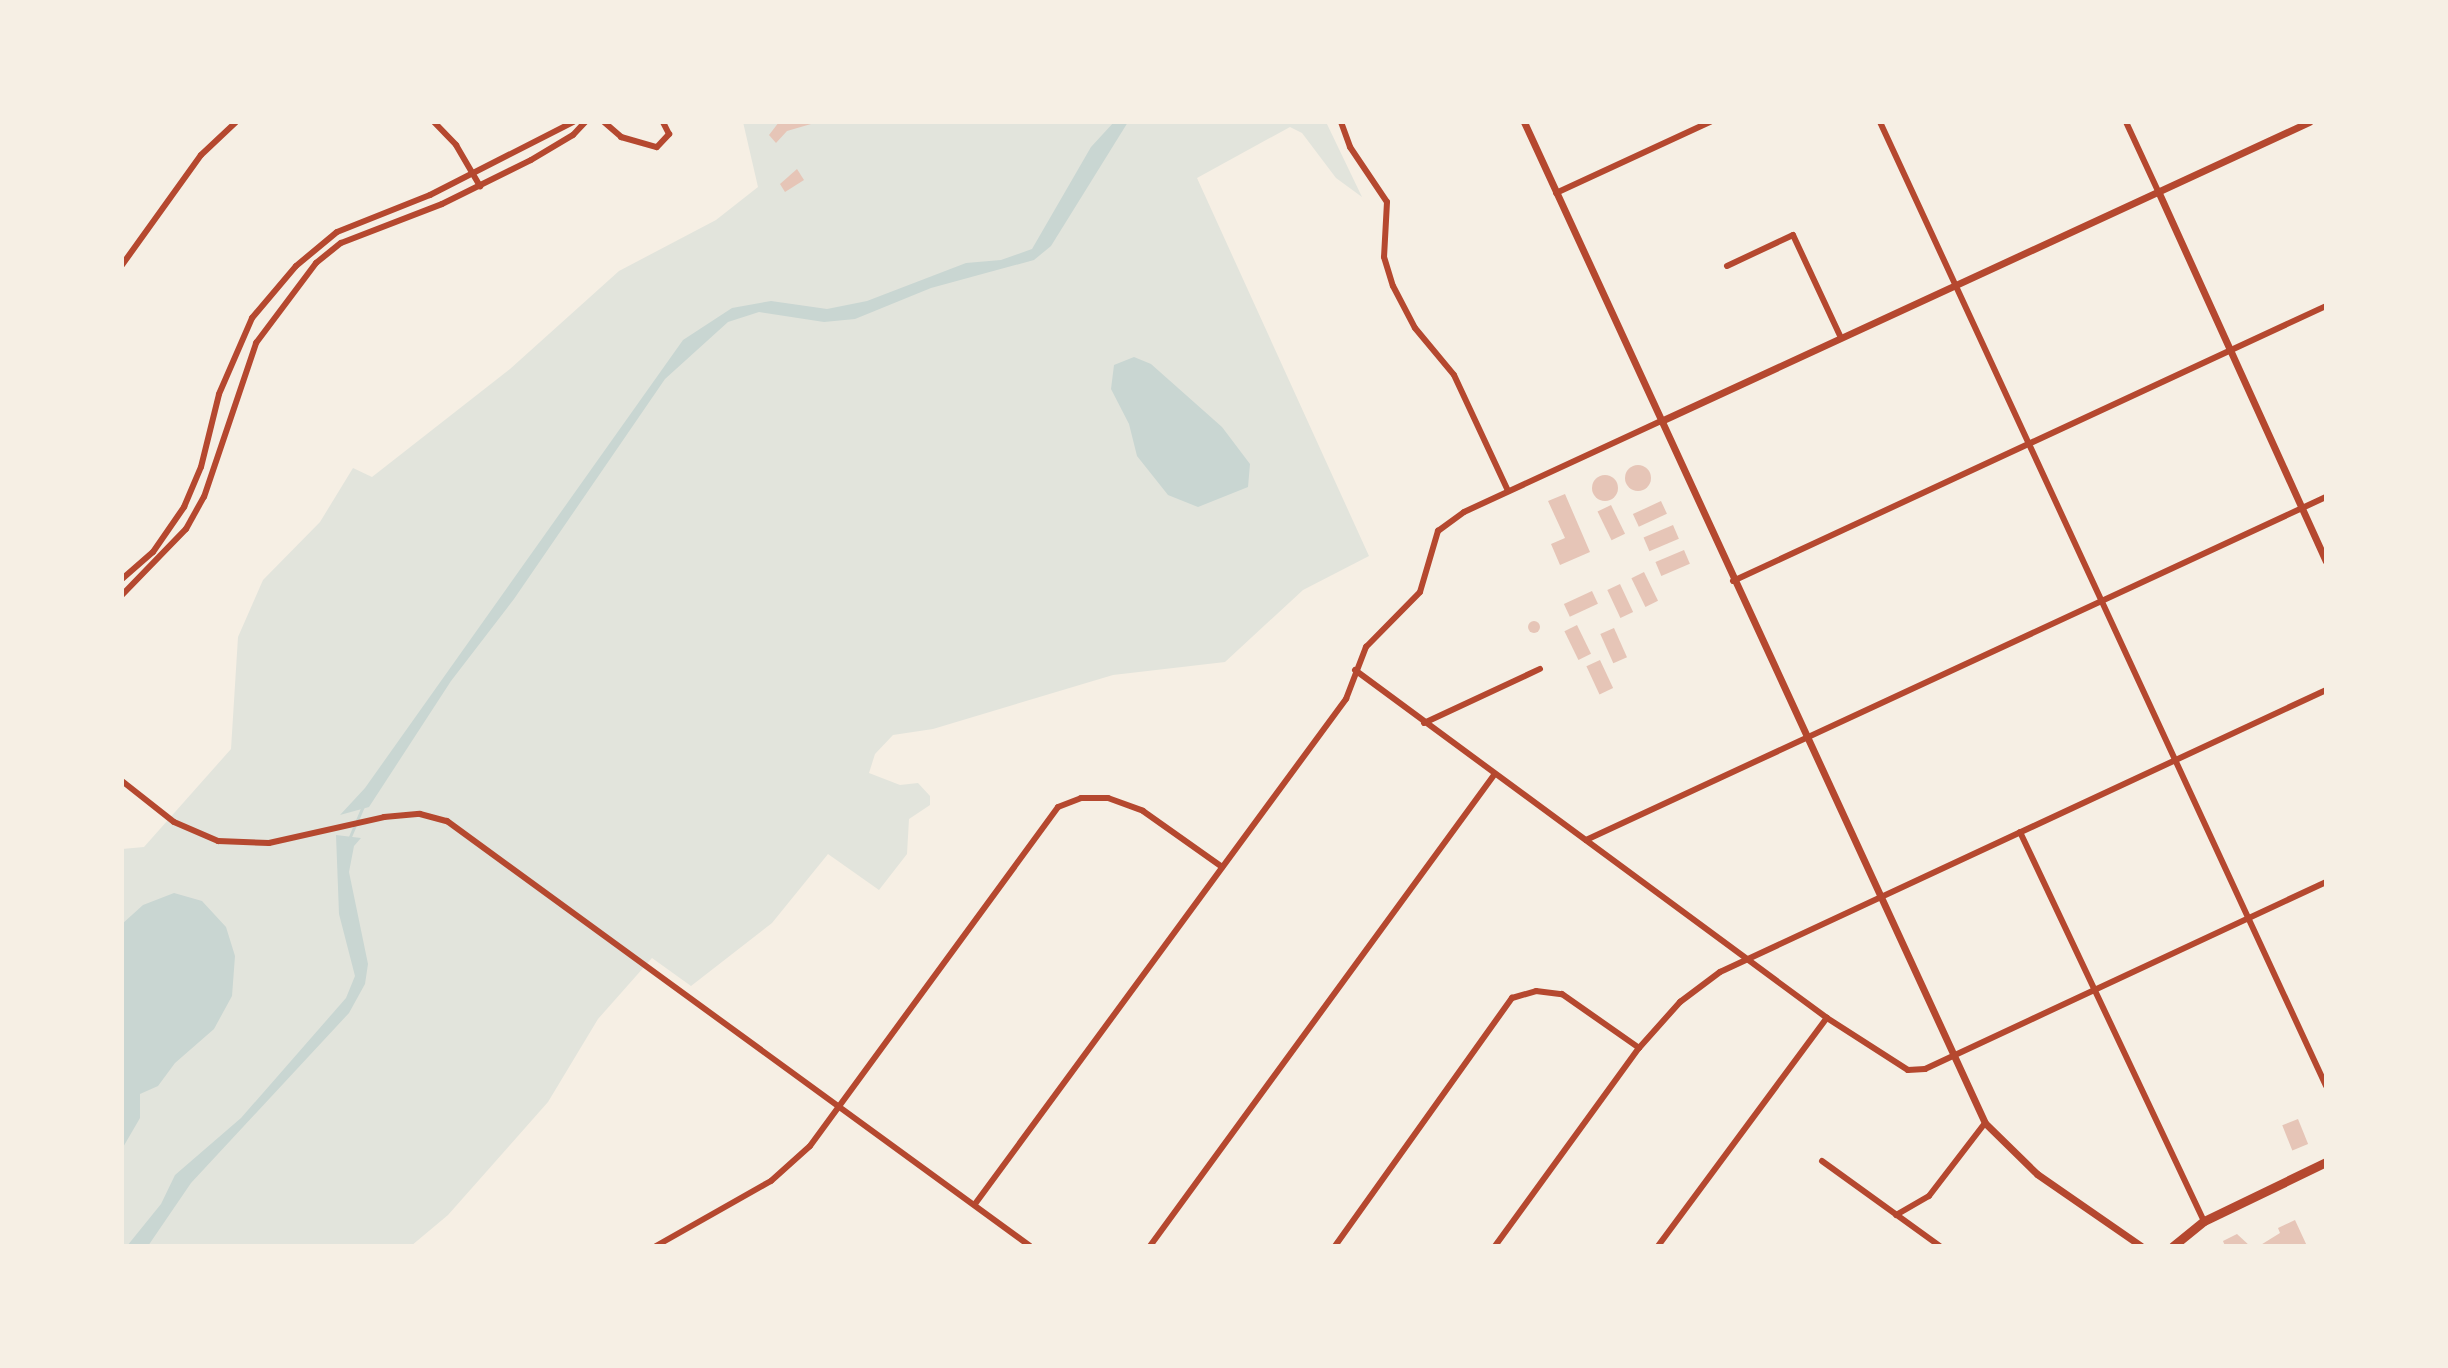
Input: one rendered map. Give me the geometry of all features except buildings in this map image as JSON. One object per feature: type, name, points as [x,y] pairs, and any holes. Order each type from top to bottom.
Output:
[{"type":"main road","points":[[2173,1246],[2204,1221],[2326,1162]]},
{"type":"street","points":[[122,265],[201,155],[236,122]]},
{"type":"street","points":[[434,122],[480,186]]},
{"type":"street","points":[[122,579],[153,552],[184,507],[201,467],[219,394],[252,318],[278,286],[337,232],[473,174],[573,122]]},
{"type":"street","points":[[122,595],[160,562],[192,518],[204,497],[256,343],[305,275],[341,243],[480,186],[573,135],[585,122]]},
{"type":"street","points":[[604,122],[621,137],[657,147],[669,134],[663,122]]},
{"type":"street","points":[[1341,122],[1356,157],[1387,202],[1384,257],[1393,286],[1415,328],[1454,375],[1508,491]]},
{"type":"street","points":[[1524,122],[1985,1123],[2037,1174],[2141,1246]]},
{"type":"street","points":[[1556,193],[1710,122]]},
{"type":"street","points":[[1880,122],[2027,445],[2104,600],[2250,915],[2326,1086]]},
{"type":"street","points":[[2126,122],[2326,561]]},
{"type":"street","points":[[975,1204],[1346,699],[1366,647],[1426,583],[1429,554],[1438,531],[1508,491],[2309,122]]},
{"type":"street","points":[[1727,266],[1793,235],[1840,336]]},
{"type":"street","points":[[1733,581],[2326,306]]},
{"type":"street","points":[[1586,840],[2326,497]]},
{"type":"street","points":[[1424,723],[1540,669]]},
{"type":"street","points":[[1355,670],[1494,775],[1896,1066],[1925,1069],[2326,882]]},
{"type":"street","points":[[1495,1246],[1639,1048],[1680,1002],[1746,958],[2326,690]]},
{"type":"street","points":[[1150,1246],[1494,775]]},
{"type":"street","points":[[122,781],[174,822],[218,841],[269,843],[349,823],[420,814],[461,829],[1030,1246]]},
{"type":"street","points":[[656,1246],[668,1243],[771,1181],[841,1109],[1058,807],[1081,798],[1108,798],[1143,811],[1222,867]]},
{"type":"street","points":[[2020,832],[2204,1221]]},
{"type":"street","points":[[1335,1246],[1512,998],[1536,991],[1562,994],[1639,1048]]},
{"type":"street","points":[[1658,1246],[1827,1018]]},
{"type":"street","points":[[1896,1215],[1929,1196],[1985,1123]]},
{"type":"street","points":[[1822,1161],[1940,1246]]},
{"type":"shaded area","points":[[743,122],[1326,122],[1362,197],[1336,178],[1302,133],[1290,127],[1197,178],[1369,556],[1303,590],[1225,662],[1113,675],[933,729],[893,735],[875,754],[869,773],[900,785],[918,783],[930,796],[930,805],[909,819],[907,854],[879,890],[828,854],[772,923],[691,986],[652,958],[598,1019],[548,1102],[448,1215],[411,1246],[122,1246],[122,849],[144,847],[231,749],[238,637],[263,580],[320,522],[353,468],[372,477],[510,369],[619,271],[716,220],[758,187]]},
{"type":"shaded area","points":[[1114,122],[1128,122],[1051,246],[1034,260],[931,288],[855,319],[824,322],[759,312],[728,322],[665,379],[514,599],[451,681],[369,807],[340,815],[365,788],[683,340],[732,308],[771,301],[827,309],[867,301],[966,263],[1001,260],[1032,249],[1091,147]]},
{"type":"shaded area","points":[[1134,357],[1151,364],[1222,427],[1250,464],[1248,487],[1198,507],[1168,495],[1137,456],[1129,424],[1111,389],[1114,365]]},
{"type":"shaded area","points":[[336,835],[361,838],[354,846],[349,872],[368,964],[365,984],[349,1013],[191,1183],[148,1246],[127,1246],[161,1204],[175,1175],[241,1118],[346,998],[355,976],[339,914]]},
{"type":"shaded area","points":[[174,893],[202,901],[226,927],[235,956],[232,996],[214,1029],[175,1063],[158,1086],[140,1094],[140,1118],[122,1149],[122,924],[143,905]]},
{"type":"waterway","points":[[349,839],[363,806]]}]
